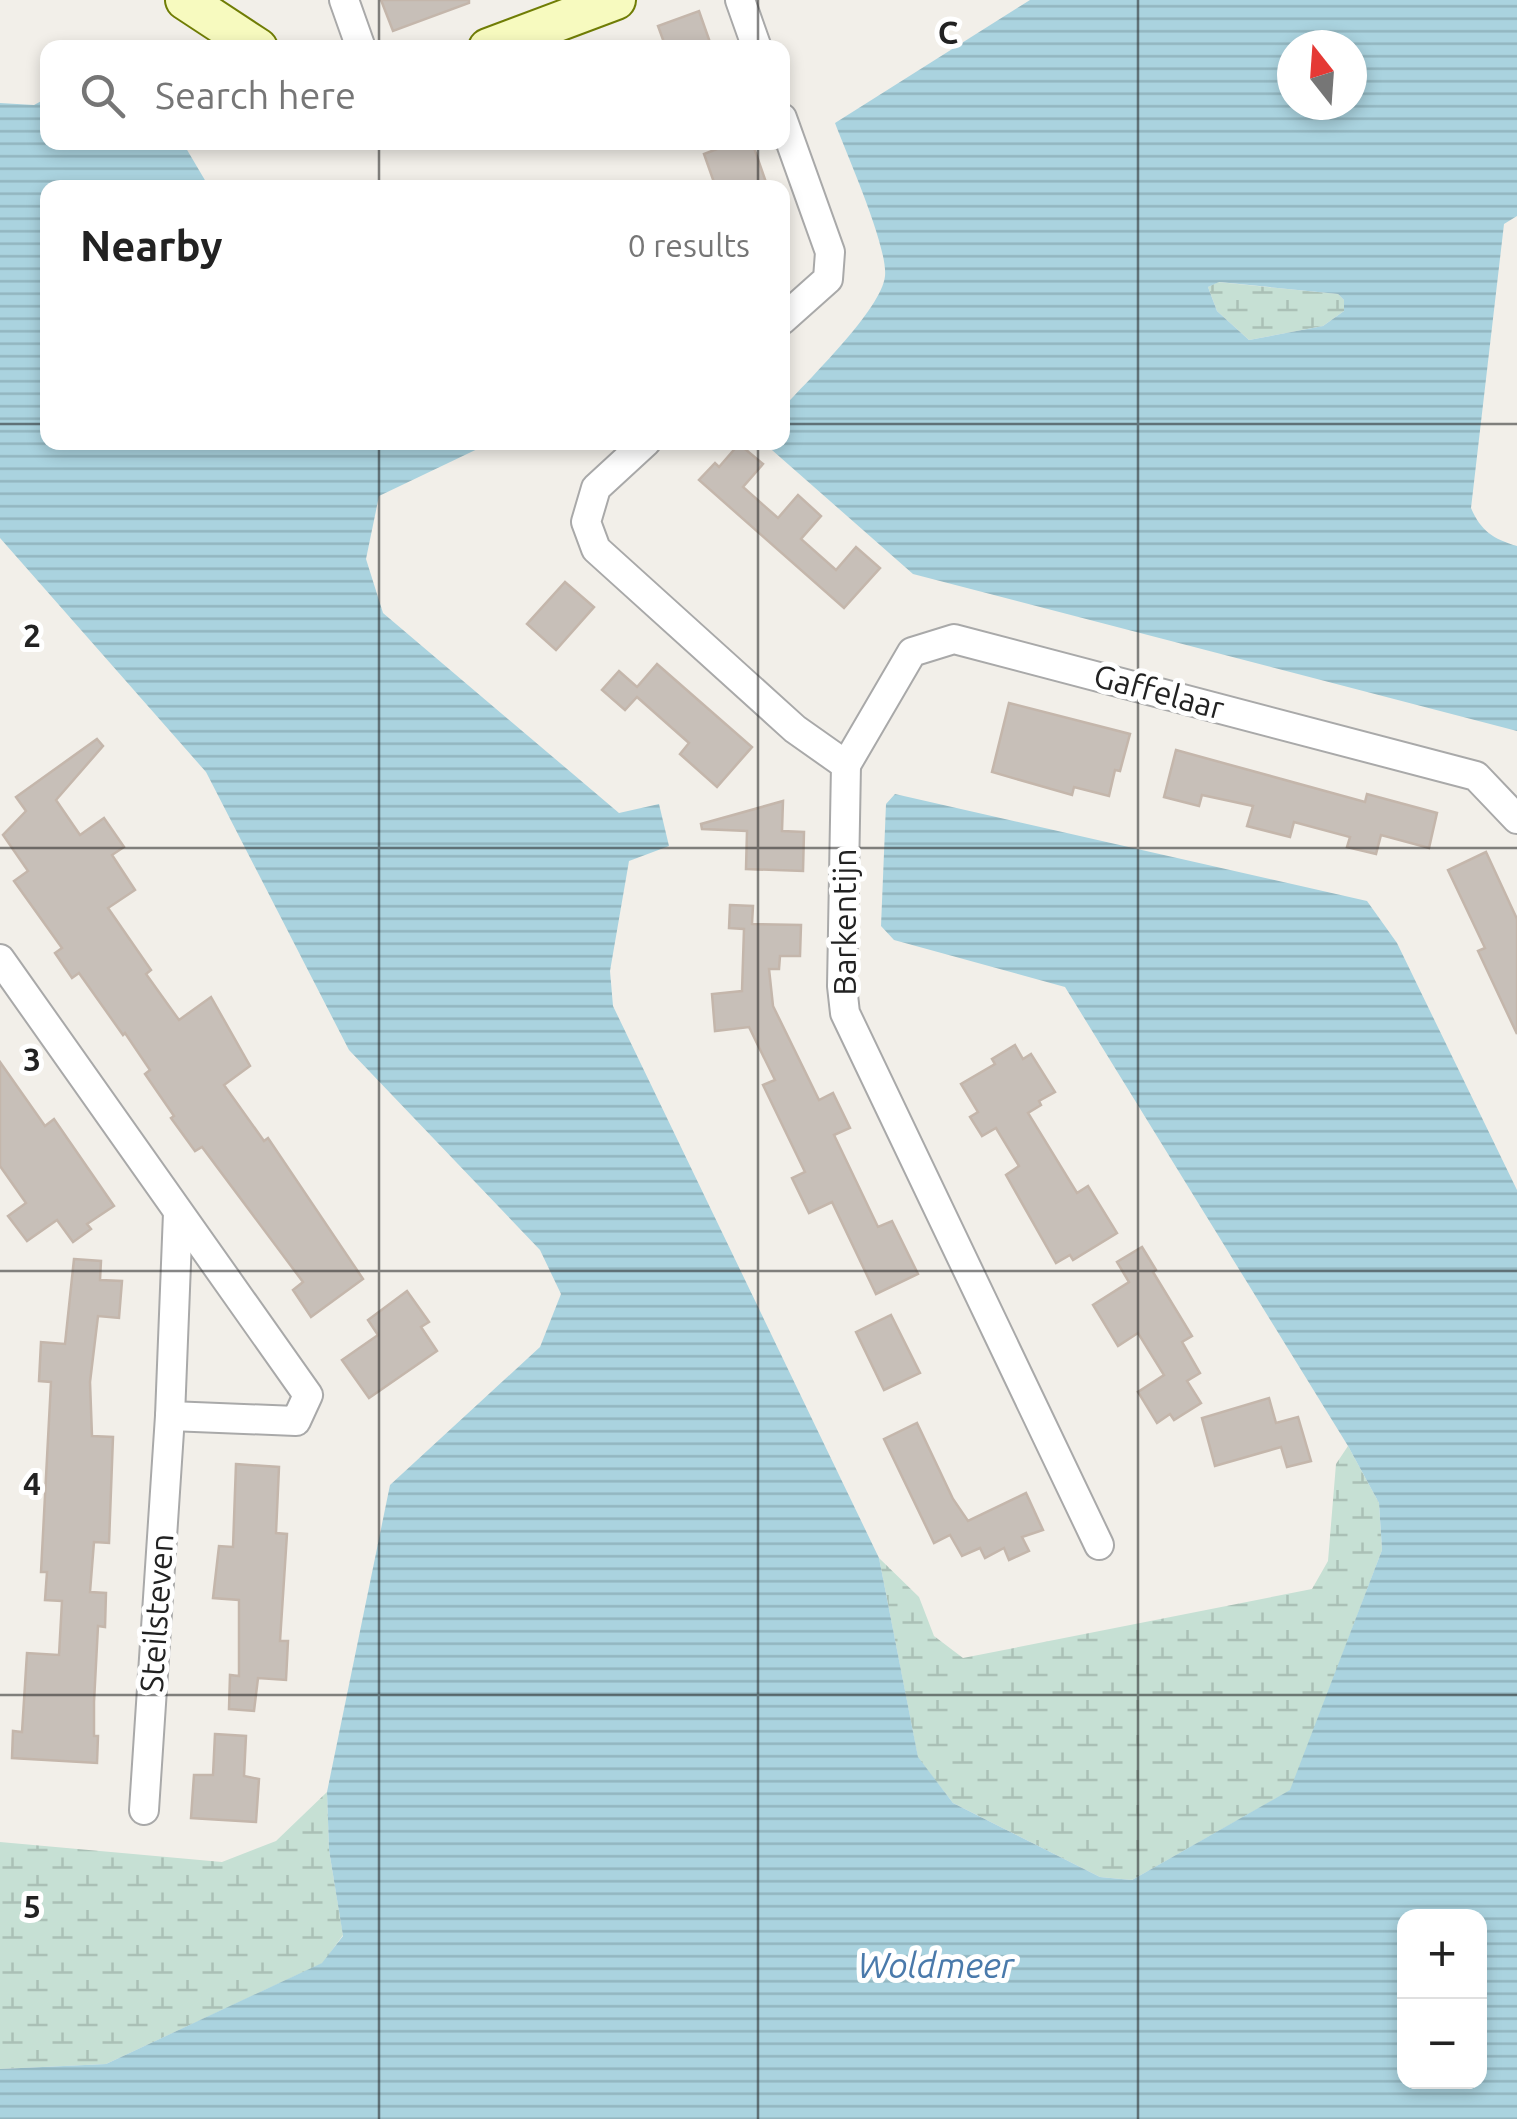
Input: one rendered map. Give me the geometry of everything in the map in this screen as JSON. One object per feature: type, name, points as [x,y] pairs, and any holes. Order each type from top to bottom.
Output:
[{"type":"street","points":[[184,0],[246,40]]},
{"type":"street","points":[[344,0],[358,40]]},
{"type":"street","points":[[509,40],[616,0]]},
{"type":"street","points":[[740,0],[754,40]]},
{"type":"street","points":[[790,140],[830,252],[828,279],[790,313]]},
{"type":"street","points":[[637,450],[596,488],[586,522],[596,549],[796,729],[846,766]]},
{"type":"street","name":"Gaffelaar","points":[[846,766],[912,652],[954,639],[1476,776],[1517,818]]},
{"type":"street","name":"Barkentijn","points":[[846,766],[842,986],[845,1014],[1100,1546]]},
{"type":"street","points":[[0,959],[308,1395],[296,1421],[170,1416]]},
{"type":"street","name":"Steilsteven","points":[[144,1810],[170,1416],[178,1213]]},
{"type":"green space","points":[[1218,282],[1338,294],[1344,300],[1344,311],[1323,326],[1249,340],[1217,311],[1208,287]]},
{"type":"green space","points":[[1348,1446],[1379,1503],[1382,1550],[1291,1790],[1132,1880],[1100,1877],[953,1803],[918,1758],[879,1558],[919,1597],[934,1636],[963,1658],[1312,1589],[1328,1561],[1336,1464]]},
{"type":"green space","points":[[327,1792],[329,1850],[343,1935],[323,1963],[106,2064],[0,2069],[0,1842],[222,1862],[276,1841]]},
{"type":"water","points":[[1030,0],[1517,0],[1517,216],[1504,224],[1471,508],[1489,533],[1517,546],[1517,731],[913,574],[772,450],[790,450],[790,400],[858,325],[881,290],[885,276],[880,244],[835,123]],"holes":[[[1219,282],[1338,294],[1344,300],[1344,311],[1323,326],[1249,340],[1217,311],[1208,287]]]},
{"type":"water","name":"Woldmeer","points":[[40,102],[40,150],[187,150],[205,180],[40,180],[40,450],[475,450],[379,496],[366,559],[383,613],[619,813],[659,804],[669,846],[629,861],[610,971],[613,1006],[879,1558],[918,1757],[953,1803],[1100,1877],[1132,1880],[1290,1790],[1382,1550],[1379,1503],[1348,1446],[1065,987],[894,940],[881,926],[886,804],[895,794],[1367,901],[1397,943],[1517,1190],[1517,2119],[0,2119],[0,2069],[106,2064],[322,1963],[343,1936],[329,1850],[327,1792],[390,1485],[540,1347],[561,1294],[540,1250],[349,1050],[206,772],[0,538],[0,103],[34,105]]},
{"type":"building","points":[[381,0],[469,0],[469,3],[393,31]]},
{"type":"building","points":[[699,11],[709,40],[663,40],[658,26]]},
{"type":"building","points":[[714,150],[755,150],[765,180],[713,180],[704,154]]},
{"type":"building","points":[[734,450],[746,450],[763,464],[743,487],[778,518],[798,495],[821,516],[801,539],[836,570],[856,547],[880,568],[844,608],[699,480],[715,463],[719,467]]},
{"type":"building","points":[[565,582],[594,607],[556,650],[527,624]]},
{"type":"building","points":[[657,664],[752,747],[717,787],[680,754],[689,743],[637,697],[625,710],[602,690],[619,671],[637,687]]},
{"type":"building","points":[[1009,703],[1130,734],[1109,796],[1074,787],[1072,795],[992,772]]},
{"type":"building","points":[[97,739],[103,746],[56,800],[80,835],[104,818],[124,847],[112,855],[135,890],[108,908],[151,970],[146,974],[179,1020],[211,997],[250,1066],[224,1085],[264,1141],[268,1138],[363,1279],[311,1317],[293,1290],[303,1282],[202,1147],[195,1151],[171,1118],[174,1116],[145,1074],[150,1070],[79,973],[72,978],[55,953],[62,948],[14,881],[28,871],[3,835],[26,811],[16,797]]},
{"type":"building","points":[[1176,750],[1365,802],[1367,794],[1437,813],[1429,848],[1381,835],[1376,854],[1347,847],[1350,837],[1294,822],[1290,837],[1247,826],[1253,806],[1202,795],[1199,806],[1164,797]]},
{"type":"building","points":[[783,801],[782,831],[804,832],[803,871],[746,869],[747,831],[702,829],[701,824]]},
{"type":"building","points":[[1486,852],[1517,919],[1517,1034],[1478,951],[1485,948],[1448,870]]},
{"type":"building","points":[[730,905],[753,906],[752,924],[801,925],[800,956],[780,956],[779,969],[769,969],[773,1006],[819,1100],[833,1093],[850,1128],[834,1135],[878,1227],[892,1221],[918,1274],[876,1294],[832,1202],[809,1213],[792,1178],[805,1172],[763,1085],[775,1080],[749,1027],[715,1031],[712,994],[742,991],[744,929],[729,928]]},
{"type":"building","points":[[1015,1045],[1023,1059],[1031,1054],[1055,1092],[1028,1113],[1077,1193],[1088,1186],[1117,1233],[1073,1260],[1070,1255],[1056,1263],[1006,1175],[1019,1166],[996,1128],[982,1136],[970,1117],[978,1112],[961,1084],[995,1064],[992,1059]]},
{"type":"building","points":[[0,1062],[45,1126],[54,1119],[114,1206],[87,1224],[91,1229],[73,1242],[57,1220],[27,1241],[8,1216],[26,1203],[0,1166]]},
{"type":"building","points":[[1142,1247],[1192,1336],[1182,1342],[1200,1373],[1187,1381],[1201,1403],[1174,1420],[1170,1414],[1157,1423],[1138,1392],[1164,1375],[1138,1333],[1118,1346],[1093,1305],[1129,1282],[1117,1262]]},
{"type":"building","points":[[74,1259],[101,1261],[100,1280],[122,1281],[119,1318],[98,1316],[90,1382],[92,1436],[113,1437],[109,1543],[94,1542],[90,1592],[106,1593],[105,1627],[98,1626],[94,1702],[97,1763],[12,1758],[13,1731],[22,1732],[27,1653],[59,1655],[62,1601],[45,1600],[47,1572],[41,1572],[51,1382],[39,1381],[41,1342],[65,1344]]},
{"type":"building","points":[[407,1291],[429,1322],[421,1327],[437,1351],[369,1398],[342,1360],[378,1335],[368,1320]]},
{"type":"building","points":[[891,1315],[920,1373],[884,1390],[856,1332]]},
{"type":"building","points":[[1269,1398],[1276,1423],[1298,1417],[1311,1461],[1287,1467],[1281,1447],[1215,1466],[1202,1418]]},
{"type":"building","points":[[917,1423],[953,1499],[968,1521],[1026,1493],[1043,1530],[1022,1537],[1029,1551],[1009,1560],[1004,1548],[985,1558],[980,1548],[962,1556],[950,1535],[934,1543],[884,1439]]},
{"type":"building","points":[[236,1464],[279,1467],[276,1533],[287,1534],[280,1641],[288,1641],[286,1680],[258,1678],[254,1711],[229,1709],[230,1675],[239,1676],[239,1600],[213,1598],[219,1546],[233,1547]]},
{"type":"building","points":[[215,1734],[246,1736],[244,1776],[259,1779],[256,1822],[191,1818],[194,1775],[213,1775]]}]
